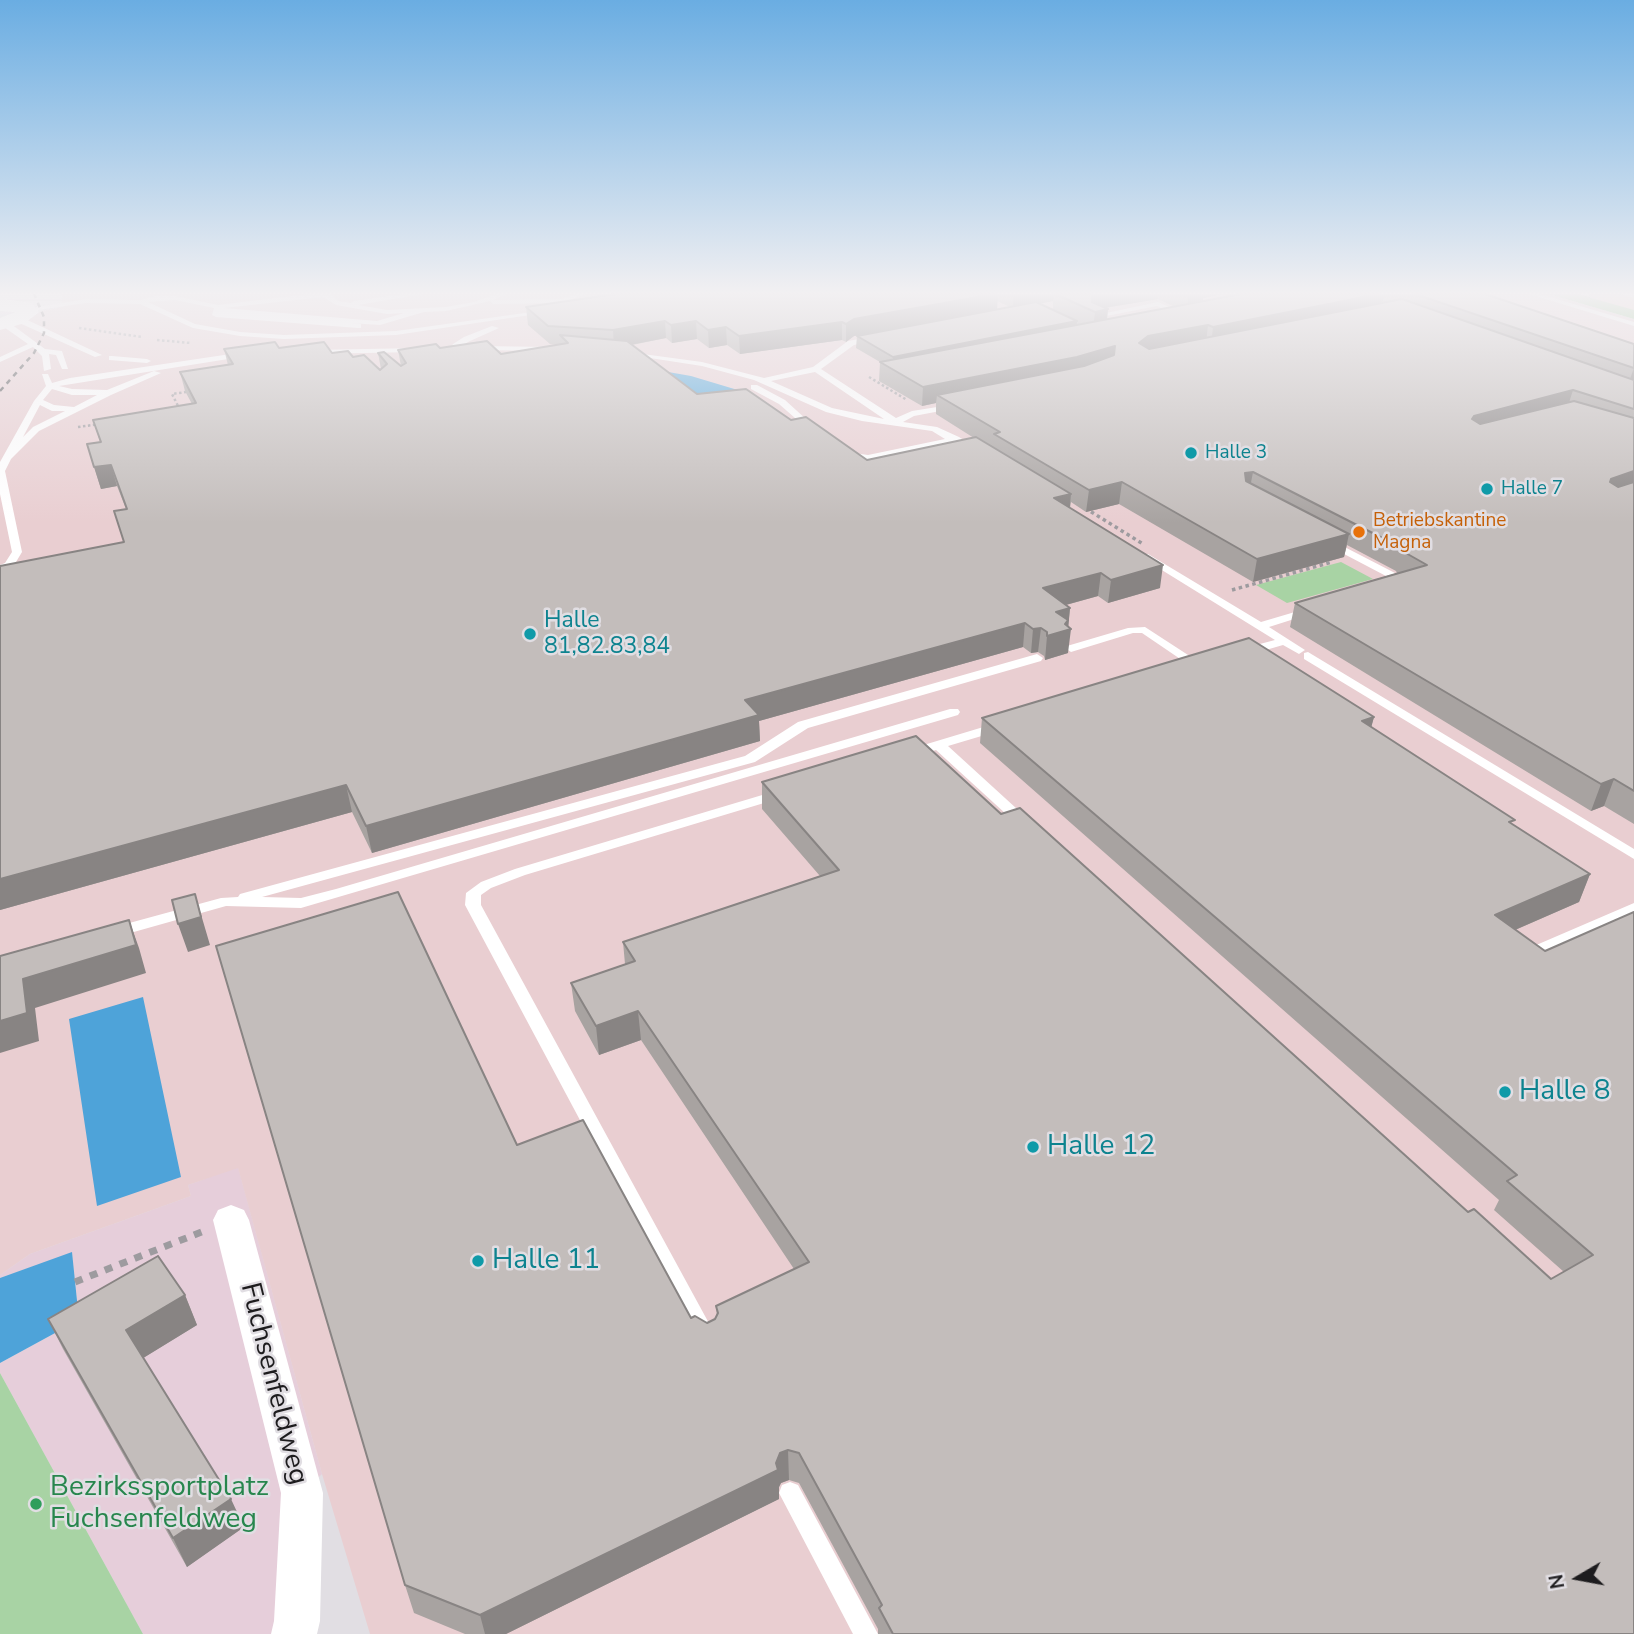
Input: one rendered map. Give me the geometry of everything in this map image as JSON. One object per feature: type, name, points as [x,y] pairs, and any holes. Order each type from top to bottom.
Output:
[{"type":"street","name":"Fuchsenfeldweg","points":[[231,1220],[302,1493],[297,1621],[294,1634]]},
{"type":"lane","points":[[46,370],[50,386]]},
{"type":"lane","points":[[0,569],[9,565],[17,552],[0,471],[38,401],[65,370]]},
{"type":"lane","points":[[50,386],[70,380],[141,370]]},
{"type":"lane","points":[[8,457],[36,429],[108,393],[165,370]]},
{"type":"lane","points":[[697,370],[758,382],[810,370]]},
{"type":"lane","points":[[721,370],[780,389],[845,415],[934,429],[979,453]]},
{"type":"lane","points":[[818,370],[895,422]]},
{"type":"lane","points":[[733,379],[782,401],[820,435]]},
{"type":"lane","points":[[50,386],[72,391],[108,393]]},
{"type":"lane","points":[[38,401],[52,408],[75,409]]},
{"type":"lane","points":[[895,422],[912,415],[964,404]]},
{"type":"lane","points":[[840,450],[850,457],[868,458],[956,439]]},
{"type":"lane","points":[[1318,536],[1391,575],[1391,587],[1378,591]]},
{"type":"lane","points":[[1142,553],[1634,855]]},
{"type":"lane","points":[[1260,626],[1325,607]]},
{"type":"lane","points":[[1071,648],[1132,630],[1145,629],[1204,664],[1172,673]]},
{"type":"lane","points":[[1230,656],[1284,641]]},
{"type":"lane","points":[[100,937],[750,759],[803,725],[1037,658]]},
{"type":"lane","points":[[226,901],[301,903],[340,893],[954,712]]},
{"type":"lane","points":[[899,757],[1016,721]]},
{"type":"lane","points":[[939,745],[1039,836]]},
{"type":"lane","points":[[708,1341],[473,905],[474,893],[486,885],[520,872],[795,789]]},
{"type":"lane","points":[[1526,956],[1634,908]]},
{"type":"lane","points":[[790,1493],[866,1634]]},
{"type":"path","points":[[173,412],[180,411],[172,394],[186,392]]},
{"type":"path","points":[[36,429],[74,428],[112,422]]},
{"type":"path","points":[[1083,507],[1153,550]]},
{"type":"path","points":[[1212,596],[1354,556]]},
{"type":"path","points":[[75,1282],[231,1220]]},
{"type":"shaded area","points":[[0,370],[1634,370],[1634,1634],[370,1634],[322,1474],[238,1168],[188,1185],[191,1196],[30,1254],[0,1275]]},
{"type":"shaded area","points":[[238,1167],[322,1474],[302,1493],[292,1634],[143,1634],[0,1373],[0,1363],[79,1320],[72,1253],[0,1278],[0,1275],[30,1254],[191,1196],[188,1185]]},
{"type":"green space","points":[[1341,562],[1373,579],[1287,603],[1256,585]]},
{"type":"green space","name":"Bezirkssportplatz Fuchsenfeldweg","points":[[0,1373],[143,1634],[0,1634]]},
{"type":"water","points":[[653,370],[691,376],[741,391],[720,408]]},
{"type":"water","points":[[143,997],[181,1177],[97,1206],[69,1019]]},
{"type":"water","points":[[72,1252],[79,1320],[0,1363],[0,1278]]},
{"type":"building","name":"Halle 81,82.83,84","points":[[666,370],[697,394],[746,389],[791,420],[806,417],[867,460],[976,437],[1071,494],[1054,498],[1163,565],[1111,580],[1101,573],[1043,588],[1070,608],[1056,612],[1068,620],[1065,624],[1071,629],[1047,636],[1047,632],[1041,628],[1033,629],[1025,623],[745,700],[759,715],[366,826],[346,785],[0,879],[0,566],[124,542],[114,511],[127,509],[111,465],[94,467],[87,444],[101,442],[93,420],[196,403],[180,372]]},
{"type":"building","points":[[894,370],[1009,370],[923,387]]},
{"type":"building","points":[[1062,370],[1606,370],[1634,380],[1634,409],[1573,390],[1474,416],[1472,419],[1480,424],[1574,401],[1634,418],[1634,471],[1611,479],[1610,482],[1618,487],[1634,482],[1634,791],[1614,779],[1601,784],[1295,603],[1427,565],[1404,552],[1402,548],[1253,472],[1245,473],[1246,481],[1349,534],[1257,559],[1122,482],[1089,490],[994,434],[1000,432],[937,395]]},
{"type":"building","points":[[1249,638],[1374,717],[1362,721],[1515,820],[1509,822],[1590,874],[1495,915],[1545,951],[1634,912],[1634,1634],[893,1634],[879,1608],[882,1605],[799,1453],[788,1450],[780,1453],[776,1463],[778,1470],[480,1615],[405,1585],[216,946],[398,892],[517,1145],[583,1120],[691,1318],[695,1316],[707,1323],[715,1319],[718,1313],[716,1306],[809,1262],[638,1011],[596,1026],[571,983],[635,961],[623,942],[839,870],[762,782],[916,736],[1001,814],[1020,808],[1468,1212],[1474,1209],[1551,1279],[1593,1255],[1507,1181],[1517,1175],[982,718]]},
{"type":"building","points":[[195,894],[201,917],[178,924],[172,900]]},
{"type":"building","points":[[129,920],[136,945],[23,979],[27,1013],[0,1021],[0,956]]},
{"type":"building","points":[[158,1256],[185,1295],[126,1330],[231,1499],[173,1538],[48,1319]]},
{"type":"railway","points":[[0,391],[19,370]]},
{"type":"place","name":"Halle 3","points":[[1191,453]]},
{"type":"place","name":"Halle 7","points":[[1487,489]]},
{"type":"place","name":"Betriebskantine Magna","points":[[1359,532]]},
{"type":"place","name":"Halle 81,82.83,84","points":[[530,634]]},
{"type":"place","name":"Halle 8","points":[[1505,1092]]},
{"type":"place","name":"Halle 12","points":[[1033,1147]]},
{"type":"place","name":"Halle 11","points":[[478,1261]]},
{"type":"place","name":"Bezirkssportplatz Fuchsenfeldweg","points":[[36,1504]]}]
